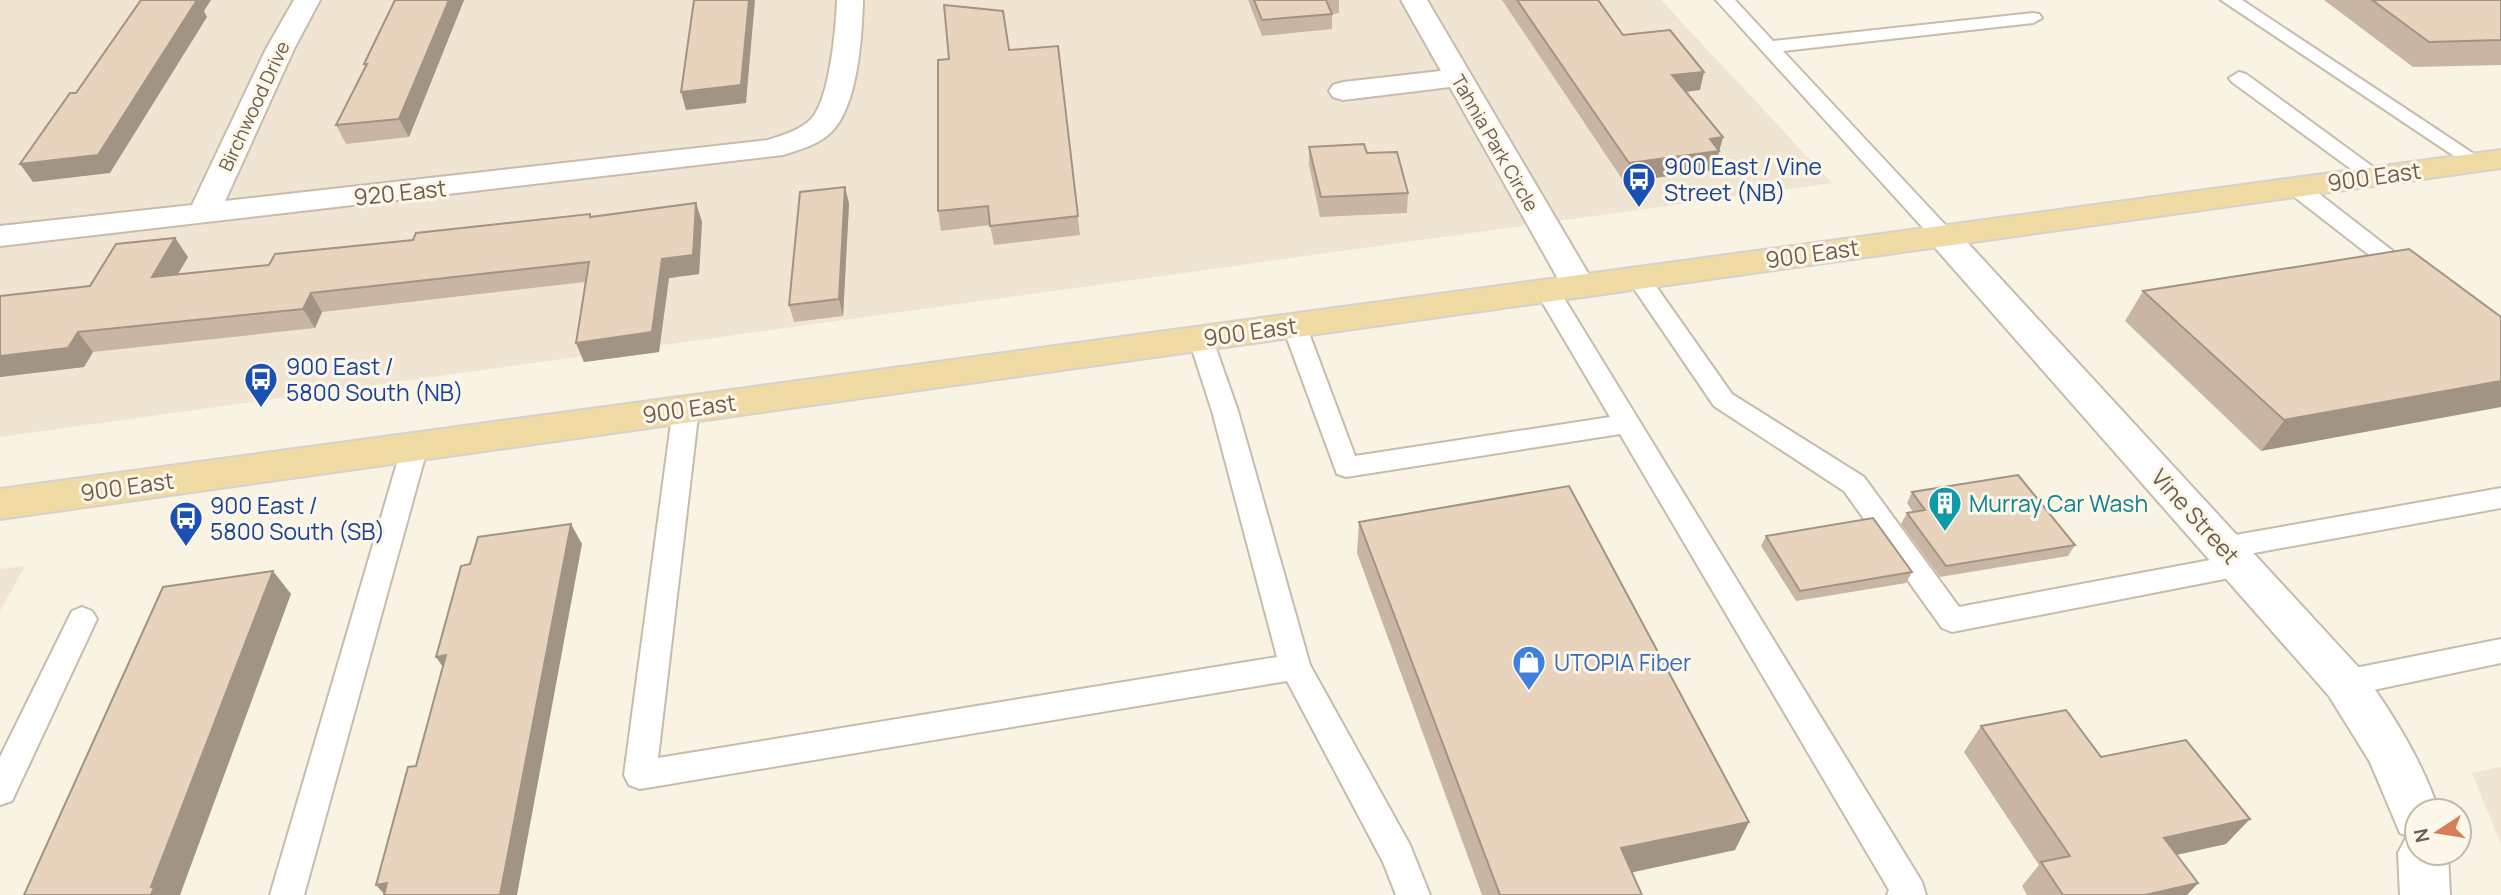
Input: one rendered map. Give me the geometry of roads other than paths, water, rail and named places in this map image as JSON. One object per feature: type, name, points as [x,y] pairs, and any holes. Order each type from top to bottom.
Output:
[{"type":"main road","name":"900 East","points":[[0,504],[2489,160]]},
{"type":"street","name":"Birchwood Drive","points":[[204,213],[307,0]]},
{"type":"street","name":"920 East","points":[[0,236],[741,154],[798,141],[820,128],[834,110],[850,0]]},
{"type":"street","name":"Tahnia Park Circle","points":[[1414,0],[1457,78],[1563,288]]},
{"type":"street","points":[[1343,92],[1457,78]]},
{"type":"street","name":"Vine Street","points":[[1942,235],[2345,683],[2380,732],[2406,782],[2411,797]]},
{"type":"street","points":[[2424,867],[2425,895]]},
{"type":"lane","points":[[1725,0],[1942,235]]},
{"type":"lane","points":[[2230,0],[2489,160]]},
{"type":"lane","points":[[1769,47],[2033,18]]},
{"type":"lane","points":[[2239,78],[2373,176]]},
{"type":"lane","points":[[2296,187],[2426,288]]},
{"type":"lane","points":[[1639,277],[1723,400],[1854,484],[1952,620],[2501,498]]},
{"type":"lane","points":[[1563,288],[1626,424],[1910,893],[1904,895]]},
{"type":"lane","points":[[1294,325],[1346,467],[1626,424]]},
{"type":"lane","points":[[1200,337],[1225,411],[1295,667],[1398,856],[1413,895]]},
{"type":"lane","points":[[686,408],[640,775],[1295,667]]},
{"type":"lane","points":[[287,895],[415,446]]},
{"type":"lane","points":[[0,791],[82,619]]},
{"type":"lane","points":[[2345,683],[2501,651]]},
{"type":"place","name":"900 East / Vine Street (NB)","points":[[1639,209]]},
{"type":"place","name":"900 East / 5800 South (NB)","points":[[261,409]]},
{"type":"place","name":"Murray Car Wash","points":[[1945,533]]},
{"type":"place","name":"900 East / 5800 South (SB)","points":[[186,548]]},
{"type":"place","name":"UTOPIA Fiber","points":[[1529,692]]}]
